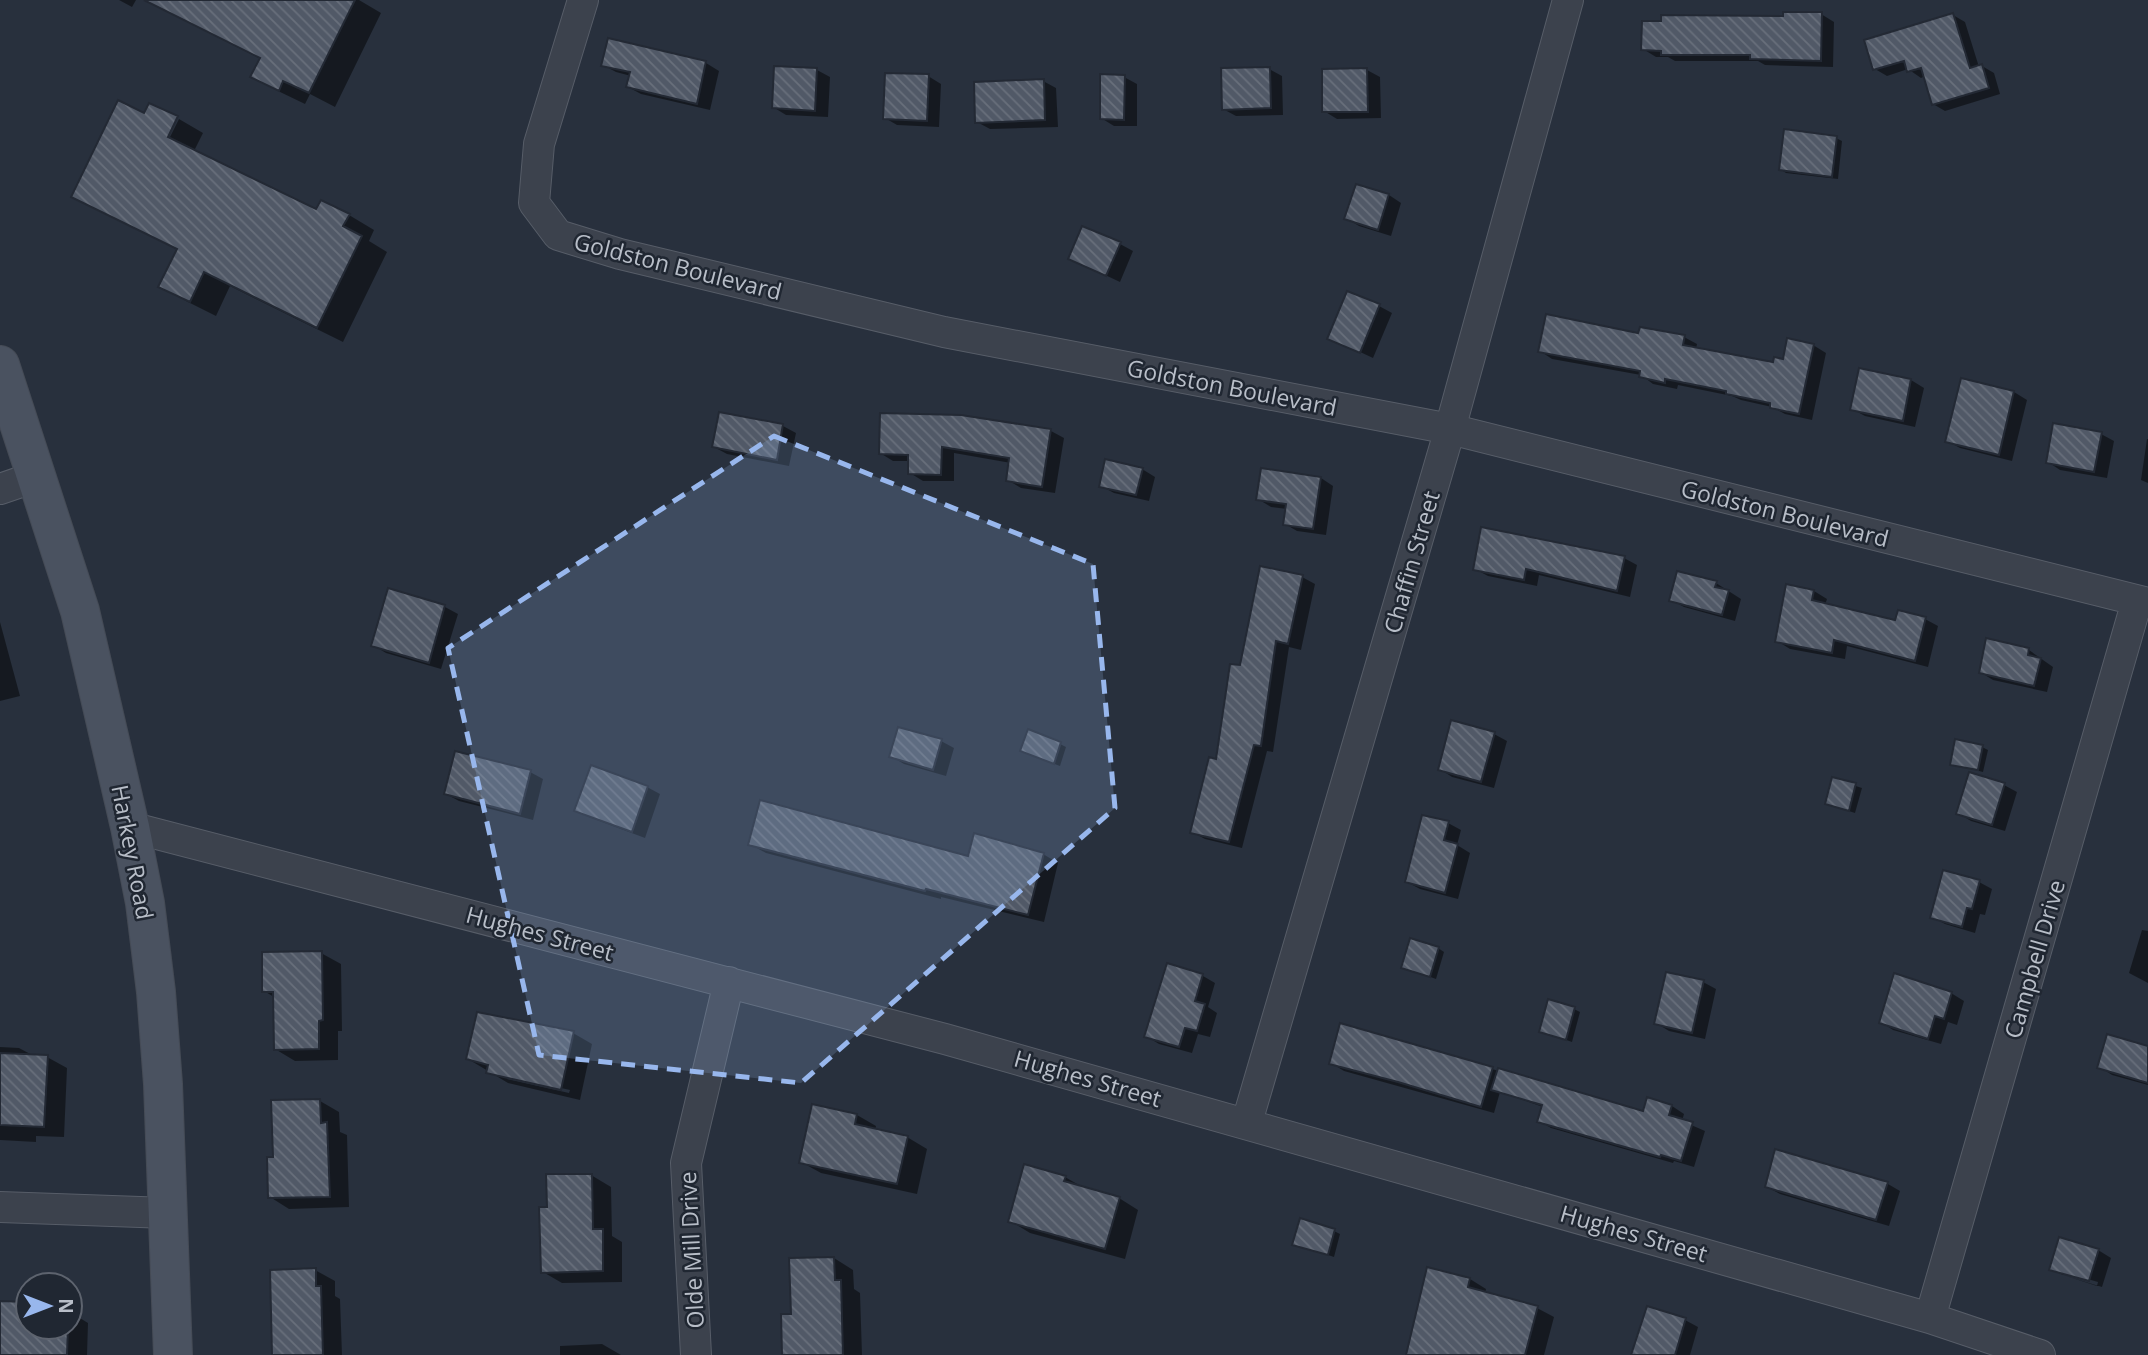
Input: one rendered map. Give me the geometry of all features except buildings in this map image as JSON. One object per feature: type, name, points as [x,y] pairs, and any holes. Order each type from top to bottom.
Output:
[{"type":"street","name":"Goldston Boulevard","points":[[583,0],[539,144],[534,203],[558,235],[620,254],[944,332],[1450,429],[2143,602]]},
{"type":"street","name":"Chaffin Street","points":[[1247,1122],[1450,429],[1568,0]]},
{"type":"street","name":"Harkey Road","points":[[0,365],[17,483],[80,611],[145,903],[156,992],[163,1084],[173,1355]]},
{"type":"street","name":"Campbell Drive","points":[[1930,1318],[2143,602]]},
{"type":"street","name":"Hughes Street","points":[[130,827],[945,1038],[1930,1318],[2040,1355]]},
{"type":"street","name":"Olde Mill Drive","points":[[696,1355],[686,1163],[729,982]]},
{"type":"street","points":[[0,1207],[168,1213]]},
{"type":"highlighted area","points":[[774,436],[1093,564],[1115,808],[801,1083],[539,1055],[448,648]]}]
